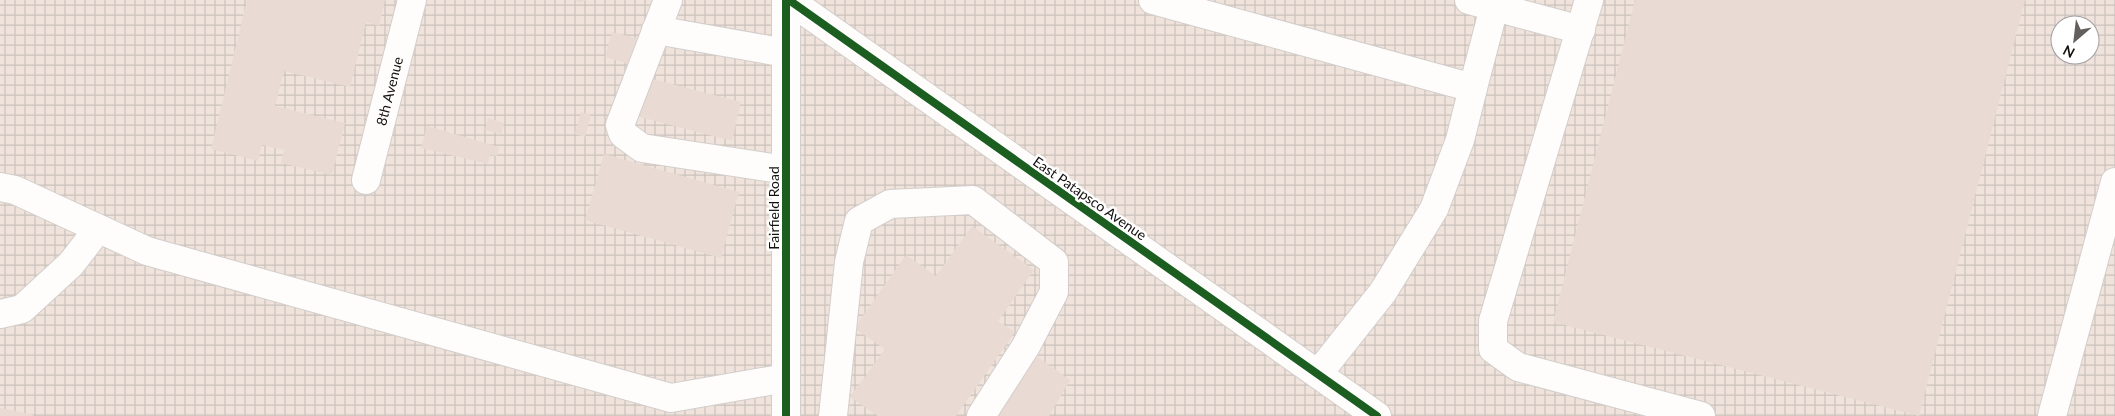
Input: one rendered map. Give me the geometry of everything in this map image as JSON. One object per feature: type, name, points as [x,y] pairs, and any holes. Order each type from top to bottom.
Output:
[{"type":"street","name":"8th Avenue","points":[[366,180],[412,0]]},
{"type":"street","points":[[668,0],[620,125],[623,134],[642,148],[786,170]]},
{"type":"street","name":"Fairfield Road","points":[[786,416],[787,0]]},
{"type":"street","name":"East Patapsco Avenue","points":[[787,0],[1377,416]]},
{"type":"street","points":[[1153,0],[1473,88]]},
{"type":"street","points":[[1589,0],[1493,321],[1493,348],[1518,367],[1701,416]]},
{"type":"street","points":[[1318,374],[1383,292],[1434,209],[1460,140],[1473,88],[1486,3],[1581,30]]},
{"type":"street","points":[[656,30],[786,53]]},
{"type":"street","points":[[2052,416],[2115,182]]},
{"type":"street","points":[[0,187],[15,190],[147,251],[670,398],[786,378]]},
{"type":"street","points":[[833,416],[849,262],[859,221],[890,204],[973,200],[1054,262],[1054,292],[1026,346],[981,416]]},
{"type":"street","points":[[0,314],[22,309],[71,264],[98,228]]},
{"type":"shaded area","points":[[0,0],[2115,0],[2115,416],[0,416]]},
{"type":"building","points":[[247,0],[385,0],[379,26],[366,22],[350,87],[284,71],[275,106],[345,123],[332,175],[281,163],[284,150],[262,145],[258,161],[211,149]]},
{"type":"building","points":[[575,0],[586,0],[580,3]]},
{"type":"building","points":[[1635,0],[2025,0],[1919,416],[1553,322]]},
{"type":"building","points":[[612,32],[640,39],[632,65],[605,57]]},
{"type":"building","points":[[649,78],[741,102],[732,141],[640,117]]},
{"type":"building","points":[[581,112],[591,115],[585,137],[575,134]]},
{"type":"building","points":[[488,118],[504,123],[501,134],[485,130]]},
{"type":"building","points":[[427,126],[499,147],[497,156],[490,155],[488,164],[421,148]]},
{"type":"building","points":[[604,154],[739,192],[721,258],[585,220]]},
{"type":"building","points":[[972,226],[1034,270],[998,321],[1015,332],[956,416],[878,416],[850,397],[885,349],[854,328],[906,255],[936,276]]},
{"type":"building","points":[[1029,351],[1070,380],[1049,416],[992,416]]},
{"type":"building","points":[[0,408],[33,415],[33,416],[0,416]]},
{"type":"cycle path","points":[[786,0],[786,416]]},
{"type":"cycle path","points":[[789,0],[1377,416]]}]
